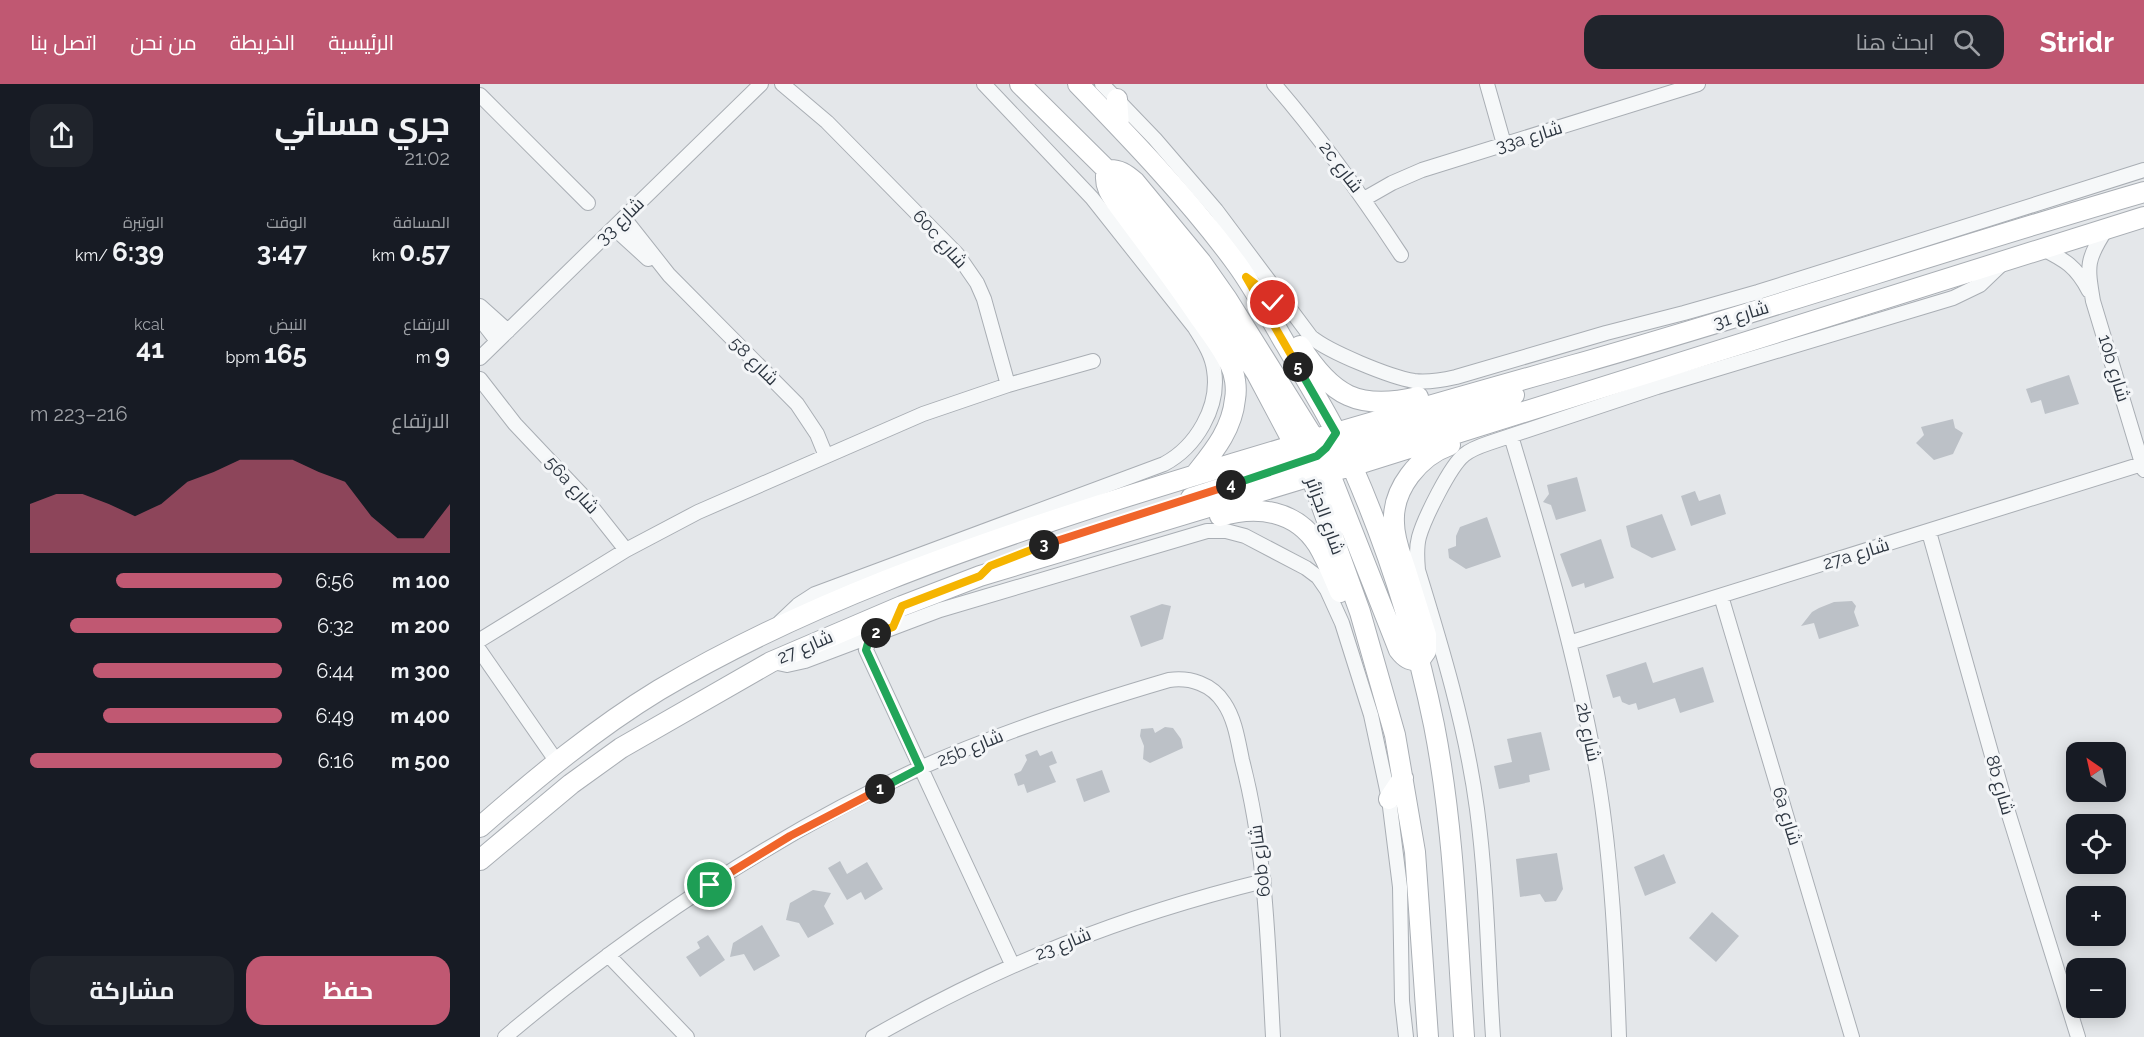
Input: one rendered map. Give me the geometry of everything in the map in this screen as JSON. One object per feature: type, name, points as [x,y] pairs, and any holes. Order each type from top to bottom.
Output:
[{"type":"main road","name":"شارع الجزائر","points":[[1020,84],[1107,170],[1215,308],[1257,374],[1323,456],[1360,612],[1395,735],[1403,778],[1415,852],[1428,1037]]},
{"type":"main road","name":"شارع الجزائر","points":[[1078,84],[1119,126],[1200,217],[1246,277],[1323,456],[1397,587],[1419,661],[1434,724],[1447,811],[1464,1037]]},
{"type":"main road","points":[[1117,99],[1119,126]]},
{"type":"main road","points":[[1107,170],[1104,179],[1114,200],[1220,346],[1233,373],[1235,400],[1229,424],[1222,440],[1195,475]]},
{"type":"main road","name":"شارع 31","points":[[1323,456],[1654,342],[2144,192]]},
{"type":"main road","name":"شارع 31","points":[[1323,456],[1554,402],[2143,217]]},
{"type":"main road","points":[[1246,277],[1258,286],[1273,303],[1313,366],[1325,380],[1348,396],[1368,402],[1384,403],[1420,397],[1633,338],[1651,338],[1654,342]]},
{"type":"main road","points":[[1632,379],[1657,387]]},
{"type":"main road","points":[[1419,661],[1426,651],[1427,643],[1395,538],[1393,521],[1400,492],[1409,476],[1430,454],[1531,417],[1554,402]]},
{"type":"main road","name":"شارع 27","points":[[480,826],[557,762],[657,692],[771,630],[887,581],[1008,535],[1195,475],[1323,456]]},
{"type":"main road","name":"شارع 27","points":[[480,860],[571,784],[621,748],[771,662],[902,606],[980,576],[1323,456]]},
{"type":"main road","points":[[980,576],[990,579],[1018,574],[1238,510],[1269,511],[1298,524],[1317,543],[1361,643],[1377,670]]},
{"type":"main road","points":[[985,530],[1008,535]]},
{"type":"main road","points":[[893,627],[902,606]]},
{"type":"main road","points":[[1389,799],[1403,778]]},
{"type":"street","name":"شارع 33","points":[[480,358],[761,84]]},
{"type":"street","name":"60c شارع","points":[[782,84],[826,122],[945,241],[968,268],[990,315],[1008,385]]},
{"type":"street","name":"60c شارع","points":[[797,84],[826,122]]},
{"type":"street","points":[[771,630],[798,604],[816,594],[1164,464],[1187,448],[1206,421],[1215,383],[1214,369],[1208,350],[1195,327],[1092,198],[984,84]]},
{"type":"street","points":[[1102,84],[1216,210],[1311,337],[1333,351],[1415,381],[1427,382],[1456,377],[1694,310],[2144,170]]},
{"type":"street","name":"2c شارع","points":[[1274,84],[1328,150],[1401,255]]},
{"type":"street","points":[[1487,84],[1504,144]]},
{"type":"street","name":"33a شارع","points":[[1364,199],[1422,170],[1698,84]]},
{"type":"street","points":[[480,95],[588,203]]},
{"type":"street","name":"شارع 58","points":[[619,223],[796,404],[817,434],[826,456]]},
{"type":"street","name":"10b شارع","points":[[2107,228],[2095,246],[2089,264],[2093,302],[2143,467]]},
{"type":"street","name":"10b شارع","points":[[2041,248],[2068,262],[2074,268],[2093,302]]},
{"type":"street","points":[[1493,1037],[1477,808],[1453,686],[1418,570],[1419,538],[1454,466],[1472,449],[1657,387],[1953,298],[1980,285],[2005,260]]},
{"type":"street","points":[[480,306],[502,336]]},
{"type":"street","points":[[480,319],[502,336]]},
{"type":"street","points":[[480,640],[626,550],[698,512],[923,414],[1008,385],[1092,361]]},
{"type":"street","name":"56a شارع","points":[[480,379],[515,424],[584,497],[626,550]]},
{"type":"street","name":"56a شارع","points":[[480,395],[515,424]]},
{"type":"street","name":"2b شارع","points":[[1511,436],[1543,542],[1569,643],[1593,753],[1602,807],[1614,921],[1619,1037]]},
{"type":"street","name":"27a شارع","points":[[1569,643],[2143,467]]},
{"type":"street","points":[[771,662],[796,664],[940,610],[1207,531],[1236,533],[1306,568],[1318,577],[1331,597],[1342,623],[1371,715],[1389,799],[1400,887],[1402,1001],[1406,1037]]},
{"type":"street","name":"8b شارع","points":[[1929,532],[2005,802],[2078,1037]]},
{"type":"street","name":"6a شارع","points":[[1721,596],[1852,1037]]},
{"type":"street","points":[[870,636],[866,650],[1012,964]]},
{"type":"street","points":[[480,651],[557,762]]},
{"type":"street","name":"25b شارع","points":[[505,1037],[647,926],[710,885],[790,836],[920,768],[1076,707],[1169,680],[1193,680],[1215,692]]},
{"type":"street","name":"60b شارع","points":[[1215,692],[1230,713],[1253,805],[1264,881],[1273,1037]]},
{"type":"street","name":"شارع 23","points":[[873,1037],[1012,964],[1118,922],[1264,881]]},
{"type":"street","points":[[608,955],[687,1037]]},
{"type":"building","points":[[2069,375],[2079,404],[2045,414],[2041,400],[2031,403],[2026,389]]},
{"type":"building","points":[[1953,419],[1955,428],[1963,433],[1953,454],[1934,460],[1916,443],[1924,435],[1921,427]]},
{"type":"building","points":[[1577,477],[1586,511],[1556,520],[1551,505],[1543,502],[1549,494],[1547,485]]},
{"type":"building","points":[[1695,491],[1699,501],[1720,494],[1726,514],[1691,526],[1681,496]]},
{"type":"building","points":[[1662,514],[1676,550],[1652,558],[1631,547],[1626,526]]},
{"type":"building","points":[[1487,517],[1501,557],[1466,569],[1449,558],[1448,549],[1456,546],[1456,536],[1460,527]]},
{"type":"building","points":[[1601,539],[1614,578],[1585,588],[1584,583],[1572,587],[1560,554]]},
{"type":"building","points":[[1852,601],[1856,606],[1854,612],[1859,626],[1819,639],[1814,623],[1801,626],[1812,612],[1819,608],[1834,602]]},
{"type":"building","points":[[1162,604],[1171,606],[1163,639],[1141,647],[1130,616]]},
{"type":"building","points":[[1646,662],[1653,683],[1703,667],[1714,702],[1680,713],[1675,698],[1638,710],[1636,703],[1629,705],[1622,702],[1620,696],[1613,698],[1606,675]]},
{"type":"building","points":[[1165,727],[1173,728],[1181,739],[1183,748],[1150,763],[1143,759],[1144,746],[1140,736],[1141,729],[1153,728],[1155,733]]},
{"type":"building","points":[[1541,732],[1550,770],[1529,775],[1530,782],[1499,789],[1494,766],[1512,762],[1507,739]]},
{"type":"building","points":[[1037,750],[1040,756],[1052,751],[1057,763],[1049,766],[1056,782],[1027,793],[1024,784],[1018,786],[1014,774],[1021,771],[1027,760],[1025,755]]},
{"type":"building","points":[[1102,770],[1110,792],[1084,802],[1076,779]]},
{"type":"building","points":[[1557,853],[1563,889],[1556,901],[1545,902],[1540,894],[1520,897],[1516,859]]},
{"type":"building","points":[[1664,854],[1676,883],[1645,896],[1634,867]]},
{"type":"building","points":[[840,861],[847,874],[867,862],[883,889],[865,900],[861,892],[847,900],[828,868]]},
{"type":"building","points":[[813,890],[831,893],[824,906],[834,924],[808,938],[799,923],[786,920],[790,903]]},
{"type":"building","points":[[1712,912],[1739,936],[1716,962],[1689,938]]},
{"type":"building","points":[[762,925],[780,956],[754,971],[744,954],[730,957],[733,943]]},
{"type":"building","points":[[708,935],[725,960],[700,977],[686,957],[700,948],[697,942]]},
{"type":"route","points":[[710,885],[790,836],[920,768],[866,650],[870,636],[893,627],[902,606],[980,576],[984,570],[997,562],[1039,546],[1304,462],[1317,456],[1326,448],[1336,433],[1246,277],[1258,286],[1273,303]]}]
